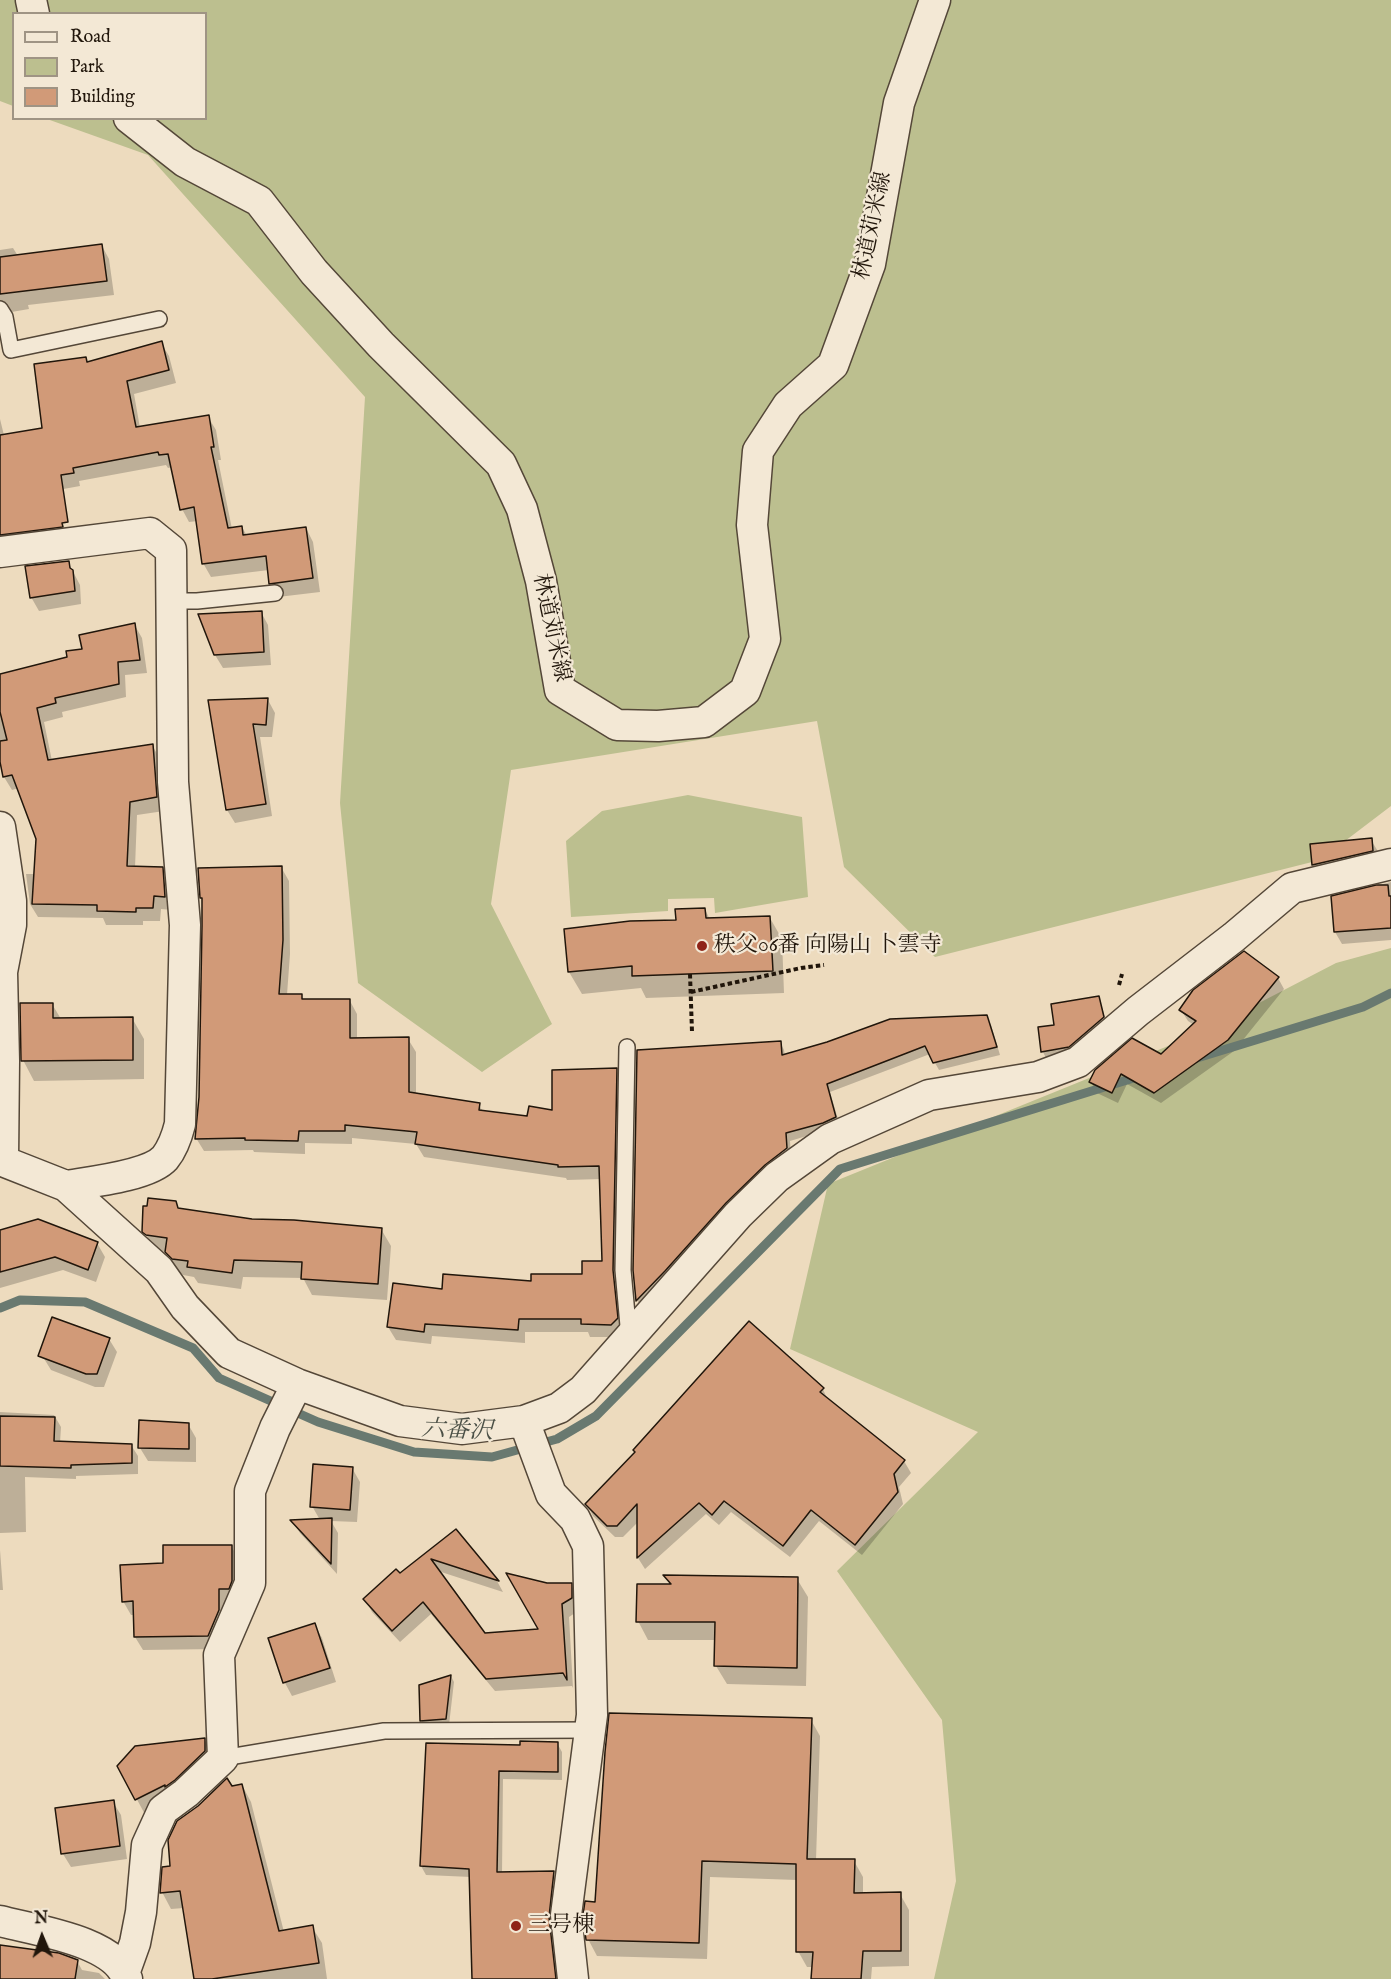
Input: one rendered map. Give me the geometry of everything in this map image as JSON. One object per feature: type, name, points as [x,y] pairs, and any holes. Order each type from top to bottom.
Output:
[{"type":"street","name":"林道苅米線","points":[[132,120],[185,162],[259,201],[314,272],[381,345],[501,464],[522,509],[541,581],[560,690],[617,725],[658,726],[704,722],[746,691],[765,639],[752,525],[758,451],[788,405],[833,365],[870,264],[899,103],[935,0]]},
{"type":"street","points":[[0,552],[150,533],[171,550],[173,782],[185,925],[180,1124],[175,1143],[163,1160],[131,1175],[66,1186]]},
{"type":"street","points":[[0,827],[11,901],[11,925],[2,972],[4,1061],[1,1160],[66,1186],[159,1270],[184,1307],[229,1353],[294,1390],[400,1421],[462,1429],[524,1421],[559,1408],[583,1390],[738,1215],[777,1177],[830,1139],[929,1095],[1038,1077],[1078,1062],[1292,888],[1391,864]]},
{"type":"street","points":[[126,1975],[141,1912],[147,1845],[162,1810],[186,1793],[223,1758],[219,1655],[250,1583],[250,1491],[275,1428],[294,1390]]},
{"type":"street","points":[[524,1421],[551,1494],[575,1519],[588,1546],[592,1715],[566,1915],[573,1979]]},
{"type":"street","points":[[0,1921],[83,1943],[106,1953],[126,1975]]},
{"type":"lane","points":[[0,309],[5,317],[11,350],[159,319]]},
{"type":"lane","points":[[171,601],[197,601],[275,593]]},
{"type":"lane","points":[[627,1047],[623,1270],[629,1337]]},
{"type":"lane","points":[[223,1758],[384,1731],[590,1730]]},
{"type":"path","points":[[691,992],[824,965]]},
{"type":"path","points":[[690,974],[692,1032]]},
{"type":"green space","points":[[0,0],[1391,0],[1391,806],[1320,860],[935,957],[844,867],[817,721],[511,770],[491,904],[552,1024],[482,1072],[358,983],[340,803],[365,397],[148,155],[50,120],[207,120],[207,12],[12,12],[12,106],[0,101]]},
{"type":"green space","points":[[688,795],[802,817],[808,897],[715,913],[714,898],[668,899],[668,911],[571,917],[566,841],[602,811]]},
{"type":"green space","points":[[1391,948],[1391,1979],[934,1979],[956,1881],[942,1720],[837,1571],[978,1432],[790,1349],[828,1184],[1205,1031],[1336,963]]},
{"type":"building","points":[[102,244],[107,281],[0,294],[0,257]]},
{"type":"building","points":[[162,341],[169,370],[127,381],[136,427],[209,415],[214,447],[211,447],[228,528],[242,526],[243,535],[306,527],[313,578],[269,584],[266,556],[202,564],[194,507],[180,510],[168,454],[159,455],[158,452],[73,468],[74,473],[61,475],[68,522],[62,523],[63,527],[0,535],[0,435],[42,428],[34,364],[86,357],[87,362]]},
{"type":"building","points":[[69,561],[70,568],[73,570],[75,591],[30,598],[25,566]]},
{"type":"building","points":[[262,611],[264,652],[214,655],[198,614]]},
{"type":"building","points":[[135,623],[140,660],[118,662],[119,684],[55,698],[56,703],[37,708],[48,760],[153,744],[157,797],[130,802],[127,866],[163,867],[165,897],[154,896],[153,908],[136,908],[136,912],[97,911],[97,905],[32,904],[36,839],[12,775],[3,777],[0,741],[7,740],[0,712],[0,674],[67,657],[66,651],[82,649],[79,635]]},
{"type":"building","points":[[268,698],[266,725],[253,724],[266,804],[226,810],[208,700]]},
{"type":"building","points":[[1372,838],[1373,851],[1312,865],[1310,844]]},
{"type":"building","points":[[282,866],[283,940],[279,994],[302,994],[302,999],[350,999],[350,1038],[409,1037],[409,1092],[480,1103],[479,1110],[527,1116],[529,1106],[552,1110],[552,1070],[617,1068],[613,1270],[618,1318],[611,1325],[581,1324],[581,1319],[519,1319],[518,1330],[425,1324],[424,1332],[387,1327],[393,1283],[442,1289],[443,1274],[531,1281],[531,1274],[582,1274],[582,1261],[602,1261],[599,1166],[558,1167],[558,1165],[415,1144],[417,1132],[345,1125],[345,1131],[299,1131],[298,1141],[245,1140],[245,1138],[195,1139],[199,1097],[202,925],[202,898],[200,898],[198,868]]},
{"type":"building","points":[[1376,885],[1388,885],[1389,896],[1391,896],[1391,928],[1334,932],[1331,896]]},
{"type":"building","name":"秩父06番 向陽山 卜雲寺","points":[[705,908],[706,918],[770,916],[773,971],[632,976],[632,966],[568,972],[564,929],[630,921],[676,920],[675,909]]},
{"type":"building","points":[[1244,951],[1279,977],[1228,1040],[1154,1093],[1121,1074],[1112,1093],[1089,1082],[1095,1070],[1132,1038],[1161,1054],[1196,1021],[1179,1010],[1193,990]]},
{"type":"building","points":[[1099,996],[1104,1017],[1069,1047],[1041,1052],[1038,1027],[1054,1025],[1051,1004]]},
{"type":"building","points":[[20,1003],[53,1003],[53,1018],[133,1017],[133,1060],[21,1061]]},
{"type":"building","points":[[987,1015],[997,1047],[933,1063],[925,1046],[827,1084],[836,1117],[786,1133],[787,1148],[765,1165],[726,1203],[636,1301],[633,1270],[637,1050],[781,1041],[782,1055],[827,1042],[890,1019]]},
{"type":"building","points":[[148,1198],[176,1201],[178,1208],[252,1219],[294,1220],[382,1228],[378,1284],[301,1279],[302,1262],[234,1260],[232,1273],[187,1267],[188,1261],[172,1259],[165,1252],[167,1238],[146,1235],[142,1232],[143,1206],[147,1206]]},
{"type":"building","points":[[38,1219],[98,1242],[88,1270],[55,1257],[0,1272],[0,1230]]},
{"type":"building","points":[[52,1317],[110,1338],[97,1374],[86,1374],[38,1356]]},
{"type":"building","points":[[749,1321],[824,1388],[820,1392],[905,1460],[894,1474],[898,1492],[855,1545],[811,1510],[783,1546],[724,1501],[712,1515],[699,1503],[637,1558],[637,1504],[617,1526],[607,1526],[585,1504],[635,1452],[633,1450]]},
{"type":"building","points":[[0,1416],[55,1417],[54,1441],[132,1444],[132,1463],[71,1465],[71,1468],[0,1466]]},
{"type":"building","points":[[139,1420],[189,1423],[189,1449],[138,1448]]},
{"type":"building","points":[[313,1464],[353,1467],[350,1510],[310,1507]]},
{"type":"building","points":[[332,1518],[331,1564],[290,1520]]},
{"type":"building","points":[[456,1529],[499,1581],[431,1559],[485,1633],[538,1629],[506,1573],[547,1583],[572,1583],[572,1598],[562,1604],[567,1680],[563,1673],[486,1679],[423,1602],[392,1631],[363,1599],[396,1569],[400,1573]]},
{"type":"building","points":[[163,1545],[232,1545],[232,1581],[229,1589],[219,1589],[219,1610],[208,1636],[134,1637],[133,1601],[122,1602],[120,1565],[163,1563]]},
{"type":"building","points":[[663,1575],[798,1577],[797,1668],[714,1666],[715,1622],[636,1622],[637,1584],[671,1584]]},
{"type":"building","points":[[315,1623],[330,1668],[283,1683],[268,1638]]},
{"type":"building","points":[[451,1675],[446,1719],[420,1721],[419,1685]]},
{"type":"building","points":[[609,1713],[812,1718],[807,1859],[855,1859],[854,1893],[901,1892],[901,1951],[863,1951],[861,1979],[811,1979],[813,1952],[796,1952],[796,1864],[702,1861],[699,1943],[586,1940],[583,1915],[585,1901],[595,1902]]},
{"type":"building","points":[[205,1738],[205,1751],[175,1780],[135,1800],[117,1766],[135,1746]]},
{"type":"building","points":[[520,1741],[558,1742],[558,1772],[499,1771],[497,1872],[554,1871],[549,1917],[556,1979],[472,1979],[469,1869],[420,1866],[426,1743],[520,1745]]},
{"type":"building","points":[[227,1778],[232,1786],[242,1784],[279,1931],[313,1925],[319,1963],[212,1979],[194,1979],[180,1891],[160,1893],[162,1867],[170,1866],[168,1840],[177,1821],[198,1806]]},
{"type":"building","points":[[114,1800],[120,1846],[61,1854],[55,1808]]},
{"type":"building","points":[[0,1945],[59,1953],[78,1960],[75,1979],[0,1979]]},
{"type":"waterway","points":[[1197,1058],[1363,1007],[1391,993]]},
{"type":"waterway","name":"六番沢","points":[[0,1308],[20,1300],[85,1302],[193,1348],[219,1378],[318,1422],[414,1452],[492,1457],[557,1439],[596,1416],[840,1169],[1140,1076]]},
{"type":"place","name":"秩父06番 向陽山 卜雲寺","points":[[702,946]]},
{"type":"place","name":"三号棟","points":[[516,1926]]}]
